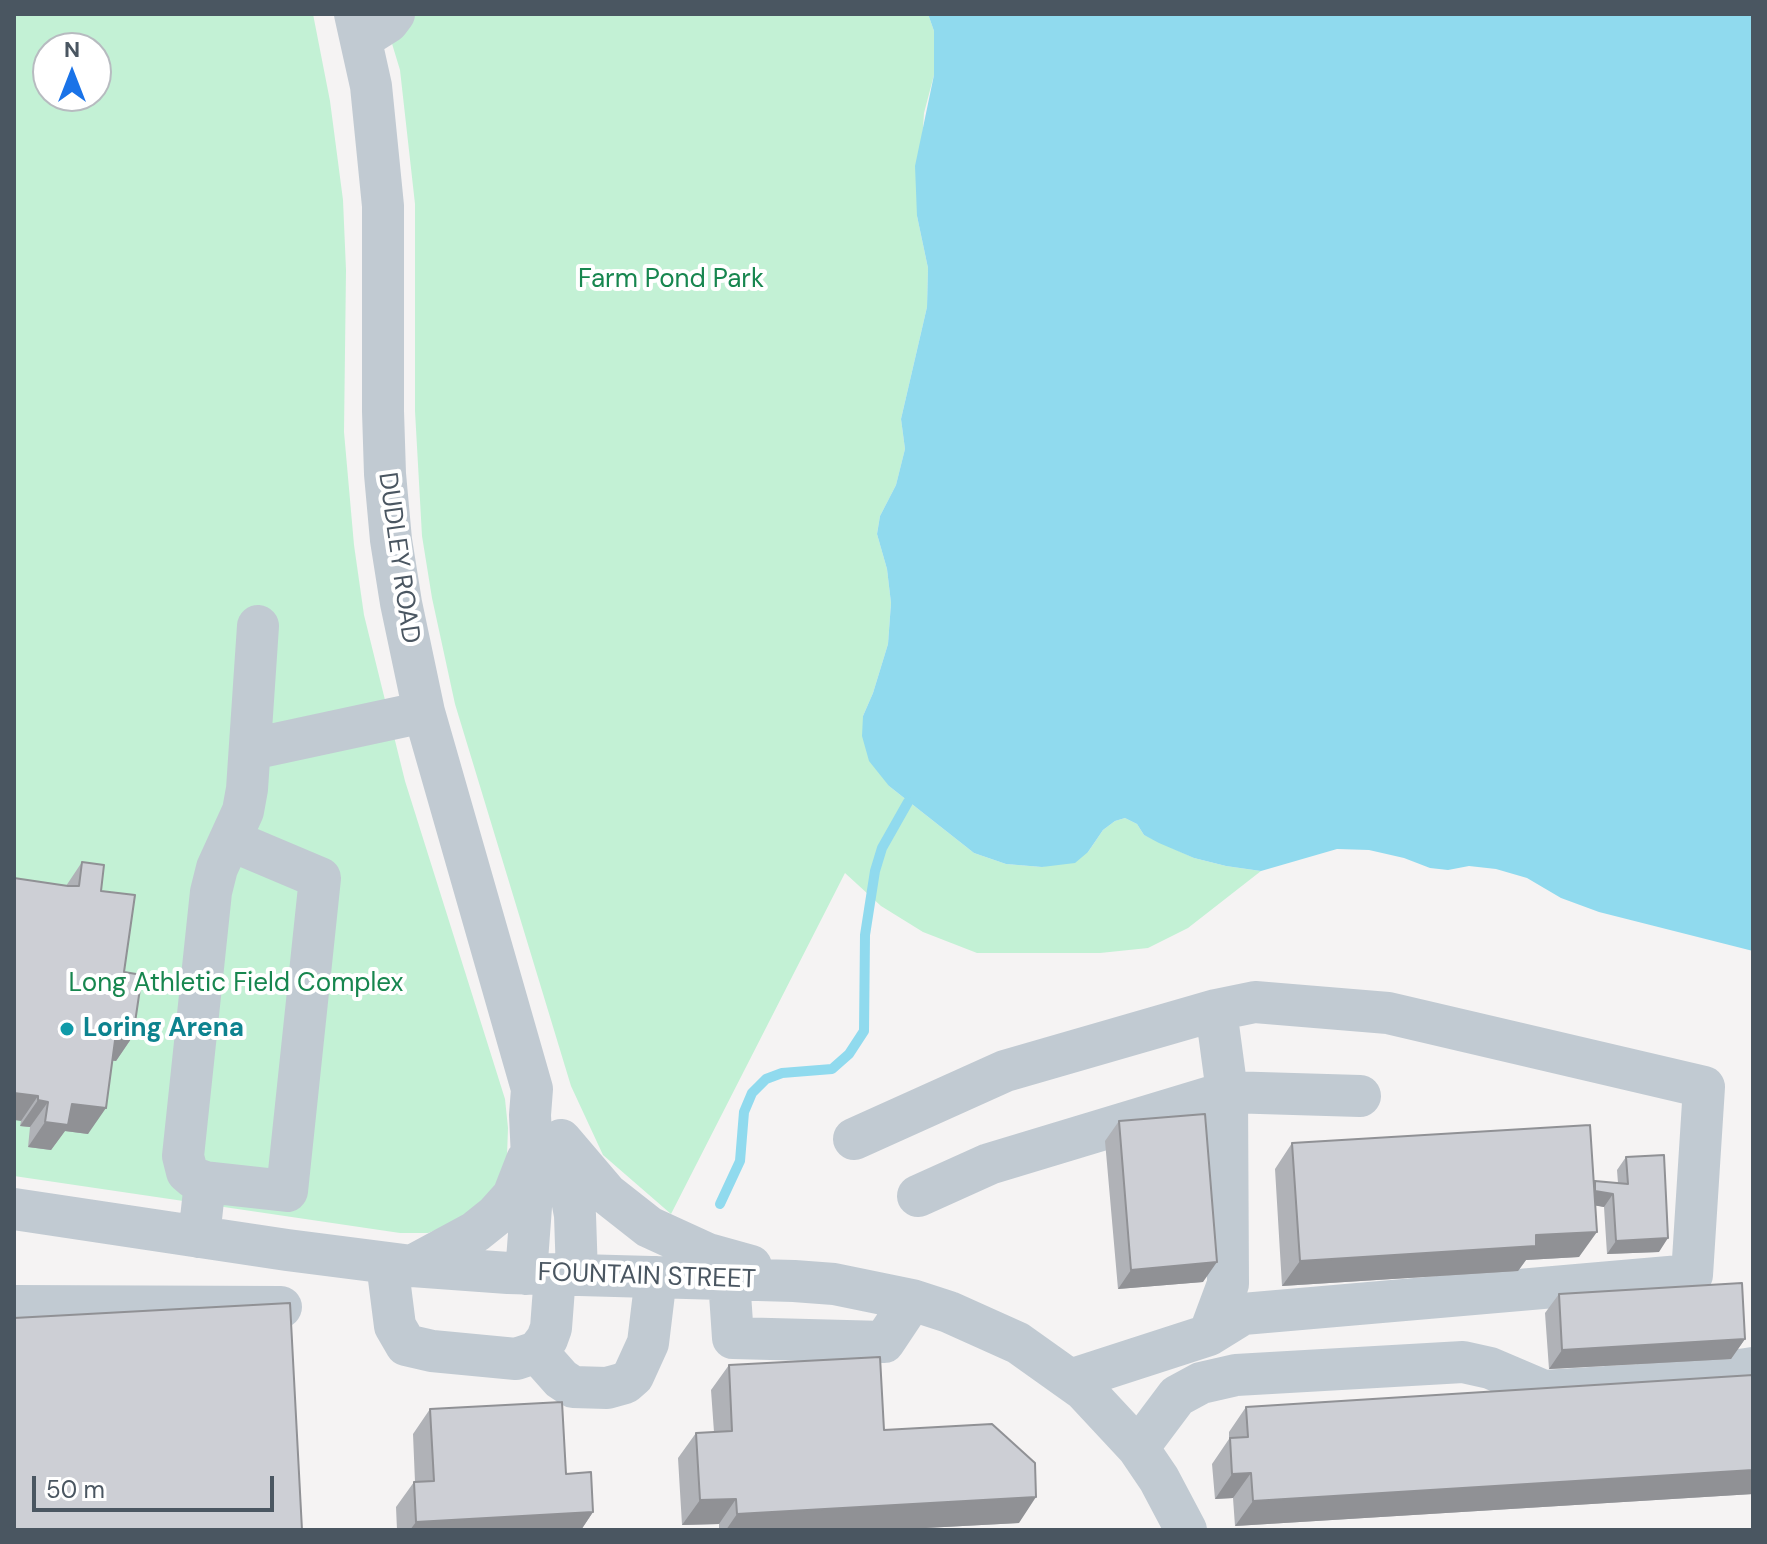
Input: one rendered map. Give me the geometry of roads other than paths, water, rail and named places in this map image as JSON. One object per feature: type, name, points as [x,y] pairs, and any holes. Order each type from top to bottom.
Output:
[{"type":"street","points":[[358,27],[388,22],[394,14]]},
{"type":"street","name":"DUDLEY ROAD","points":[[358,27],[371,86],[383,206],[385,474],[401,603],[424,712],[532,1089],[530,1115],[547,1142],[551,1328],[537,1352]]},
{"type":"street","points":[[230,840],[320,878],[287,1191],[205,1182],[187,1172],[183,1156],[211,892],[217,868],[243,811],[252,749],[258,626]]},
{"type":"street","points":[[252,749],[424,712]]},
{"type":"street","points":[[854,1139],[1005,1071],[1216,1010],[1255,1002],[1388,1013],[1704,1087],[1692,1275],[1243,1314],[1209,1335],[1070,1380]]},
{"type":"street","points":[[1209,1335],[1228,1284],[1227,1092],[1216,1010]]},
{"type":"street","points":[[918,1196],[989,1164],[1227,1092],[1360,1096]]},
{"type":"street","points":[[656,1277],[648,1343],[633,1376],[625,1383],[607,1388],[573,1387],[555,1373],[537,1352],[516,1359],[432,1351],[406,1345],[395,1326],[399,1265],[475,1232],[495,1216],[513,1196],[547,1142],[649,1227],[708,1254],[818,1283]]},
{"type":"street","points":[[199,1237],[205,1182]]},
{"type":"street","name":"FOUNTAIN STREET","points":[[14,1209],[399,1265],[552,1274],[818,1283],[912,1300],[949,1312],[1018,1343],[1070,1380],[1112,1417],[1138,1448],[1159,1479],[1186,1530]]},
{"type":"street","points":[[287,1250],[289,1351]]},
{"type":"street","points":[[729,1279],[733,1338],[884,1342],[912,1300]]},
{"type":"street","points":[[14,1306],[286,1307]]},
{"type":"street","points":[[1138,1448],[1177,1396],[1201,1383],[1236,1375],[1463,1362],[1490,1368],[1544,1391],[1639,1385],[1753,1368]]},
{"type":"water","points":[[928,14],[1753,14],[1753,951],[1599,912],[1561,898],[1527,878],[1496,869],[1469,866],[1448,870],[1430,868],[1369,850],[1337,849],[1261,871],[1194,858],[1144,835],[1137,824],[1125,818],[1103,830],[1088,852],[1075,863],[1042,867],[1006,864],[974,853],[889,786],[869,761],[862,736],[863,716],[888,644],[891,603],[887,569],[877,534],[880,516],[896,485],[905,449],[901,419],[927,307],[928,268],[917,216],[915,166],[934,75],[934,31]]},
{"type":"waterway","points":[[720,1204],[740,1161],[744,1112],[752,1093],[766,1079],[782,1073],[832,1069],[849,1054],[864,1031],[865,935],[875,871],[882,848],[908,802]]},
{"type":"place","name":"Loring Arena","points":[[67,1029]]},
{"type":"park label","name":"Farm Pond Park","points":[[671,280]]},
{"type":"park label","name":"Long Athletic Field Complex","points":[[236,984]]}]
